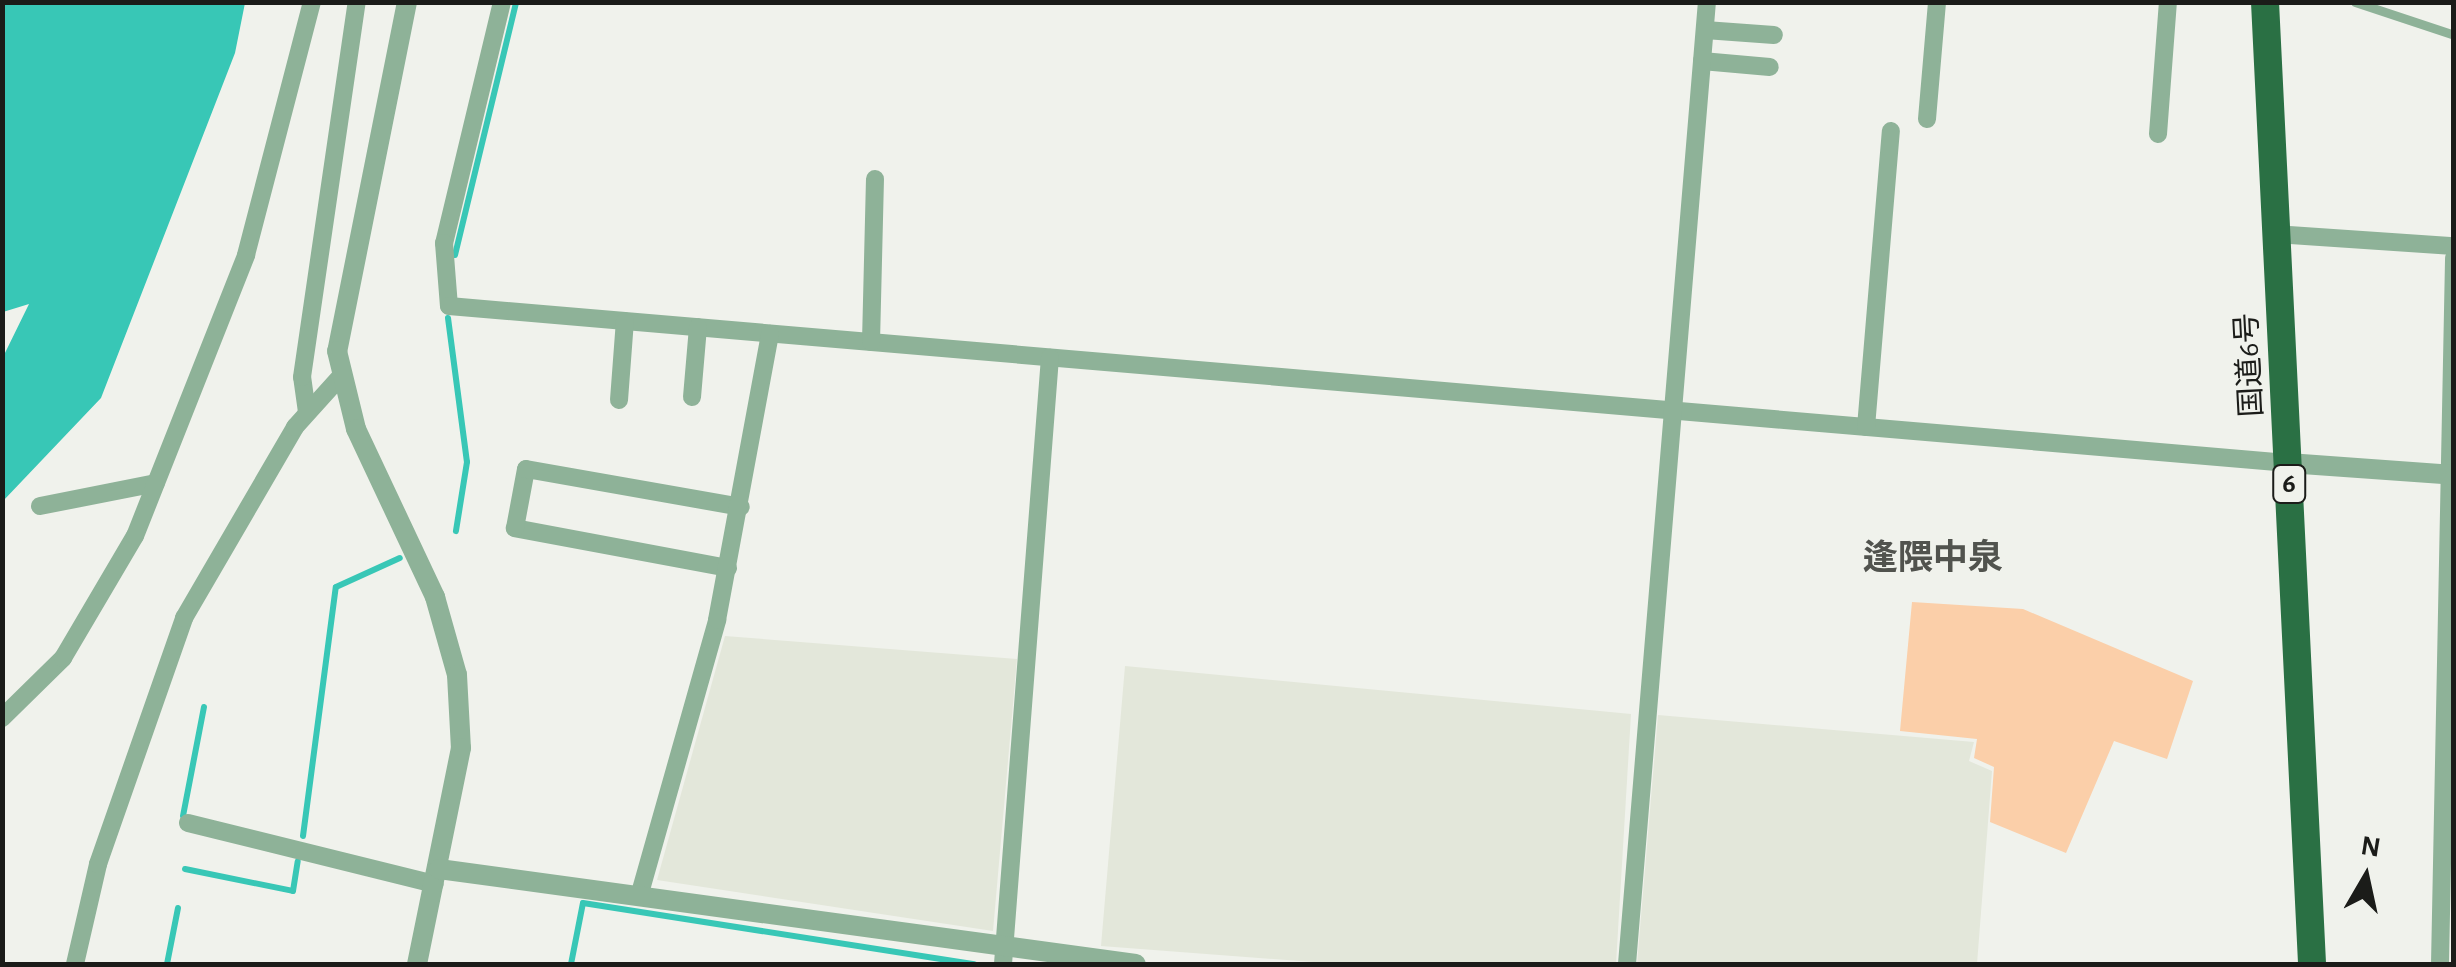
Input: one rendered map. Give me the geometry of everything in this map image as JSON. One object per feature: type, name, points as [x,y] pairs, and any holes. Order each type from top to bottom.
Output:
[{"type":"highway","name":"国道6号","points":[[2266,2],[2312,964]]},
{"type":"street","points":[[2,718],[94,616],[156,483],[246,255],[312,2]]},
{"type":"street","points":[[306,412],[302,377],[357,2]]},
{"type":"street","points":[[407,2],[344,300],[340,378],[435,597],[457,676],[461,748],[417,964]]},
{"type":"street","points":[[502,2],[444,243],[444,297],[450,306],[2452,475]]},
{"type":"street","points":[[1627,964],[1707,2]]},
{"type":"street","points":[[1927,119],[1936,2]]},
{"type":"street","points":[[2158,134],[2168,2]]},
{"type":"street","points":[[1705,30],[1774,36]]},
{"type":"street","points":[[1702,61],[1770,67]]},
{"type":"street","points":[[1866,427],[1891,131]]},
{"type":"street","points":[[870,342],[874,179]]},
{"type":"street","points":[[2276,234],[2454,246]]},
{"type":"street","points":[[2440,964],[2454,258]]},
{"type":"street","points":[[619,400],[625,321]]},
{"type":"street","points":[[692,398],[698,328]]},
{"type":"street","points":[[640,893],[728,568],[770,334]]},
{"type":"street","points":[[1004,959],[1050,358]]},
{"type":"street","points":[[75,964],[157,682],[222,546],[306,412],[340,378]]},
{"type":"street","points":[[728,568],[515,528],[526,469],[741,507]]},
{"type":"street","points":[[40,506],[156,483]]},
{"type":"street","points":[[188,823],[437,876],[640,893],[1004,959],[1136,964]]},
{"type":"lane","points":[[2355,2],[2454,35]]},
{"type":"shaded area","points":[[1912,602],[2023,609],[2193,681],[2167,759],[2114,741],[2066,853],[1990,822],[1994,767],[1974,758],[1977,739],[1900,731]]},
{"type":"shaded area","points":[[725,636],[1017,659],[993,931],[657,880]]},
{"type":"shaded area","points":[[1125,666],[1631,714],[1616,964],[1340,964],[1101,946]]},
{"type":"shaded area","points":[[1658,715],[1974,742],[1969,761],[1992,771],[1977,964],[1637,964]]},
{"type":"water","points":[[3,2],[245,3],[235,53],[101,398],[3,501],[3,357],[29,304],[3,312]]},
{"type":"waterway","points":[[455,255],[516,2]]},
{"type":"waterway","points":[[448,318],[467,462],[456,531]]},
{"type":"waterway","points":[[303,836],[336,587],[400,558]]},
{"type":"waterway","points":[[183,816],[204,707]]},
{"type":"waterway","points":[[185,869],[293,891],[298,861]]},
{"type":"waterway","points":[[571,964],[583,903],[974,964]]},
{"type":"waterway","points":[[167,964],[178,908]]},
{"type":"district","name":"逢隈中泉","points":[[1933,559]]}]
